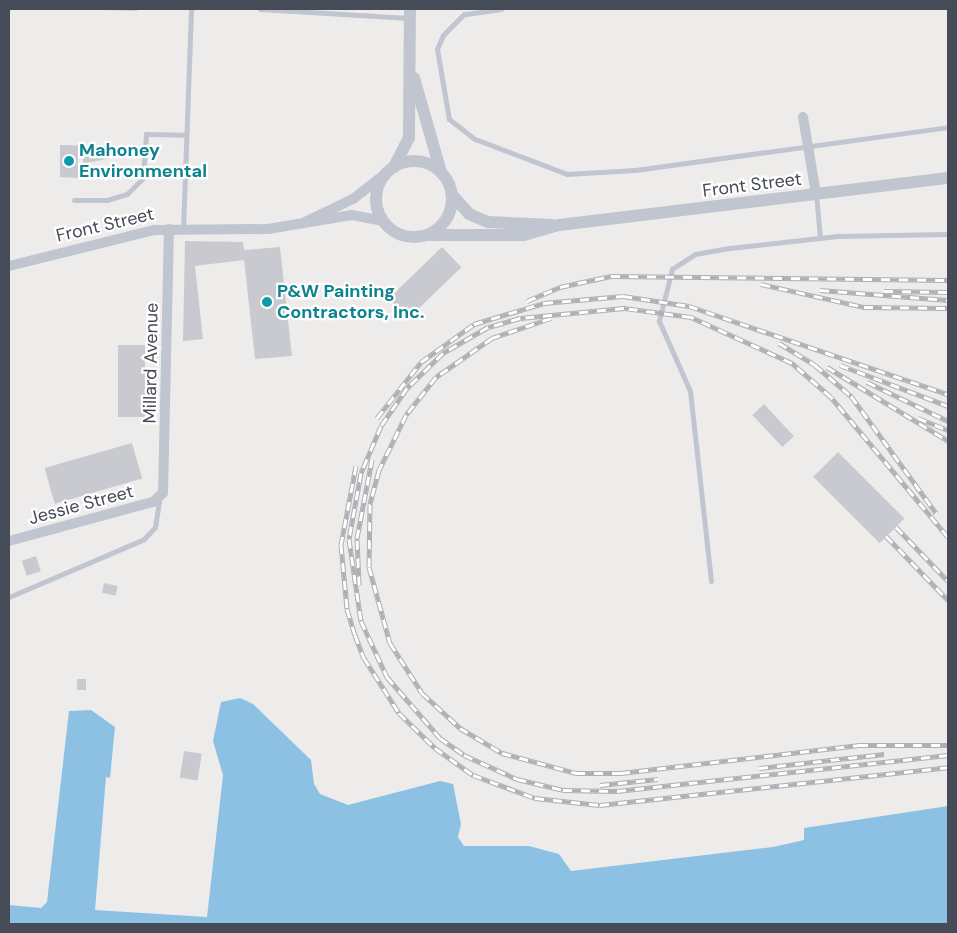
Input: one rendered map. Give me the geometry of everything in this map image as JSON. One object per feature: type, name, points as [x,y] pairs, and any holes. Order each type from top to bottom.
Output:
[{"type":"street","points":[[410,14],[409,138],[376,196],[382,221],[402,236],[429,235],[448,218],[453,196],[441,172],[410,66]]},
{"type":"street","points":[[803,117],[816,194]]},
{"type":"street","points":[[389,171],[418,161],[441,172]]},
{"type":"street","name":"Front Street","points":[[300,225],[353,198],[389,171]]},
{"type":"street","name":"Front Street","points":[[429,235],[524,235],[559,225],[948,178]]},
{"type":"street","name":"Front Street","points":[[453,196],[469,214],[488,222],[559,225]]},
{"type":"street","name":"Front Street","points":[[9,266],[169,229],[300,225],[352,215],[382,221]]},
{"type":"street","name":"Millard Avenue","points":[[160,496],[166,485],[169,229]]},
{"type":"street","name":"Jessie Street","points":[[9,541],[148,504],[160,496]]},
{"type":"lane","points":[[183,229],[191,9]]},
{"type":"lane","points":[[260,9],[368,15],[410,14]]},
{"type":"lane","points":[[368,15],[369,9]]},
{"type":"lane","points":[[501,9],[464,14],[451,23],[437,49],[449,119],[475,139],[567,174],[635,170],[948,127]]},
{"type":"lane","points":[[74,200],[127,194],[143,178],[146,134],[185,135]]},
{"type":"lane","points":[[816,194],[820,238]]},
{"type":"lane","points":[[712,581],[690,391],[659,321],[667,277],[681,259],[695,254],[820,238],[948,234]]},
{"type":"lane","points":[[9,597],[144,539],[155,527],[160,496]]},
{"type":"water","points":[[240,698],[253,704],[311,760],[314,784],[320,794],[348,805],[440,781],[453,784],[461,824],[458,837],[464,846],[529,846],[559,854],[571,871],[773,847],[804,840],[804,828],[948,806],[948,924],[9,924],[9,905],[41,908],[47,902],[69,711],[91,710],[115,727],[110,778],[106,777],[95,910],[207,917],[223,775],[213,741],[221,702]]},
{"type":"building","points":[[137,9],[137,11],[100,10]]},
{"type":"building","name":"Mahoney Environmental","points":[[60,145],[111,146],[111,158],[83,164],[83,157],[78,157],[78,178],[60,177]]},
{"type":"building","name":"P&W Painting Contractors, Inc.","points":[[185,241],[243,242],[244,250],[280,247],[292,356],[255,359],[244,260],[195,266],[203,339],[183,341]]},
{"type":"building","points":[[442,247],[461,267],[408,319],[389,298]]},
{"type":"building","points":[[118,345],[145,345],[145,417],[118,417]]},
{"type":"building","points":[[764,404],[794,436],[782,447],[752,415]]},
{"type":"building","points":[[132,443],[142,479],[55,504],[45,468]]},
{"type":"building","points":[[838,452],[904,518],[880,543],[813,477]]},
{"type":"building","points":[[36,556],[41,571],[27,576],[22,561]]},
{"type":"building","points":[[104,583],[118,586],[116,596],[102,593]]},
{"type":"building","points":[[77,679],[86,679],[86,690],[77,690]]},
{"type":"building","points":[[184,751],[202,754],[198,780],[180,778]]},
{"type":"railway","points":[[527,301],[560,287],[611,276],[948,280]]},
{"type":"railway","points":[[761,284],[864,307],[948,308]]},
{"type":"railway","points":[[820,290],[948,300]]},
{"type":"railway","points":[[884,291],[948,292]]},
{"type":"railway","points":[[377,418],[421,362],[474,324],[544,303],[623,296],[689,306],[948,394]]},
{"type":"railway","points":[[948,537],[831,397],[792,363],[691,317],[624,308],[520,318],[488,327],[443,353],[407,388],[381,426],[361,473],[349,539],[361,621],[387,677],[440,738],[464,755],[517,779],[563,790],[617,791],[948,755]]},
{"type":"railway","points":[[551,318],[492,338],[436,377],[406,415],[379,470],[370,504],[369,567],[390,643],[422,693],[460,728],[502,753],[576,773],[621,773],[859,745],[948,745]]},
{"type":"railway","points":[[779,343],[815,365],[851,396],[936,513]]},
{"type":"railway","points":[[840,365],[948,406]]},
{"type":"railway","points":[[827,367],[948,441]]},
{"type":"railway","points":[[867,382],[948,421]]},
{"type":"railway","points":[[918,418],[948,430]]},
{"type":"railway","points":[[359,585],[357,538],[372,459]]},
{"type":"railway","points":[[356,466],[341,545],[347,609],[355,635],[364,658],[399,713],[435,748],[473,775],[535,798],[600,805],[948,767]]},
{"type":"railway","points":[[896,527],[948,581]]},
{"type":"railway","points":[[886,536],[948,600]]},
{"type":"railway","points":[[759,768],[884,754]]},
{"type":"railway","points":[[600,785],[658,779]]},
{"type":"place","name":"Mahoney Environmental","points":[[69,161]]},
{"type":"place","name":"P&W Painting Contractors, Inc.","points":[[267,302]]}]
